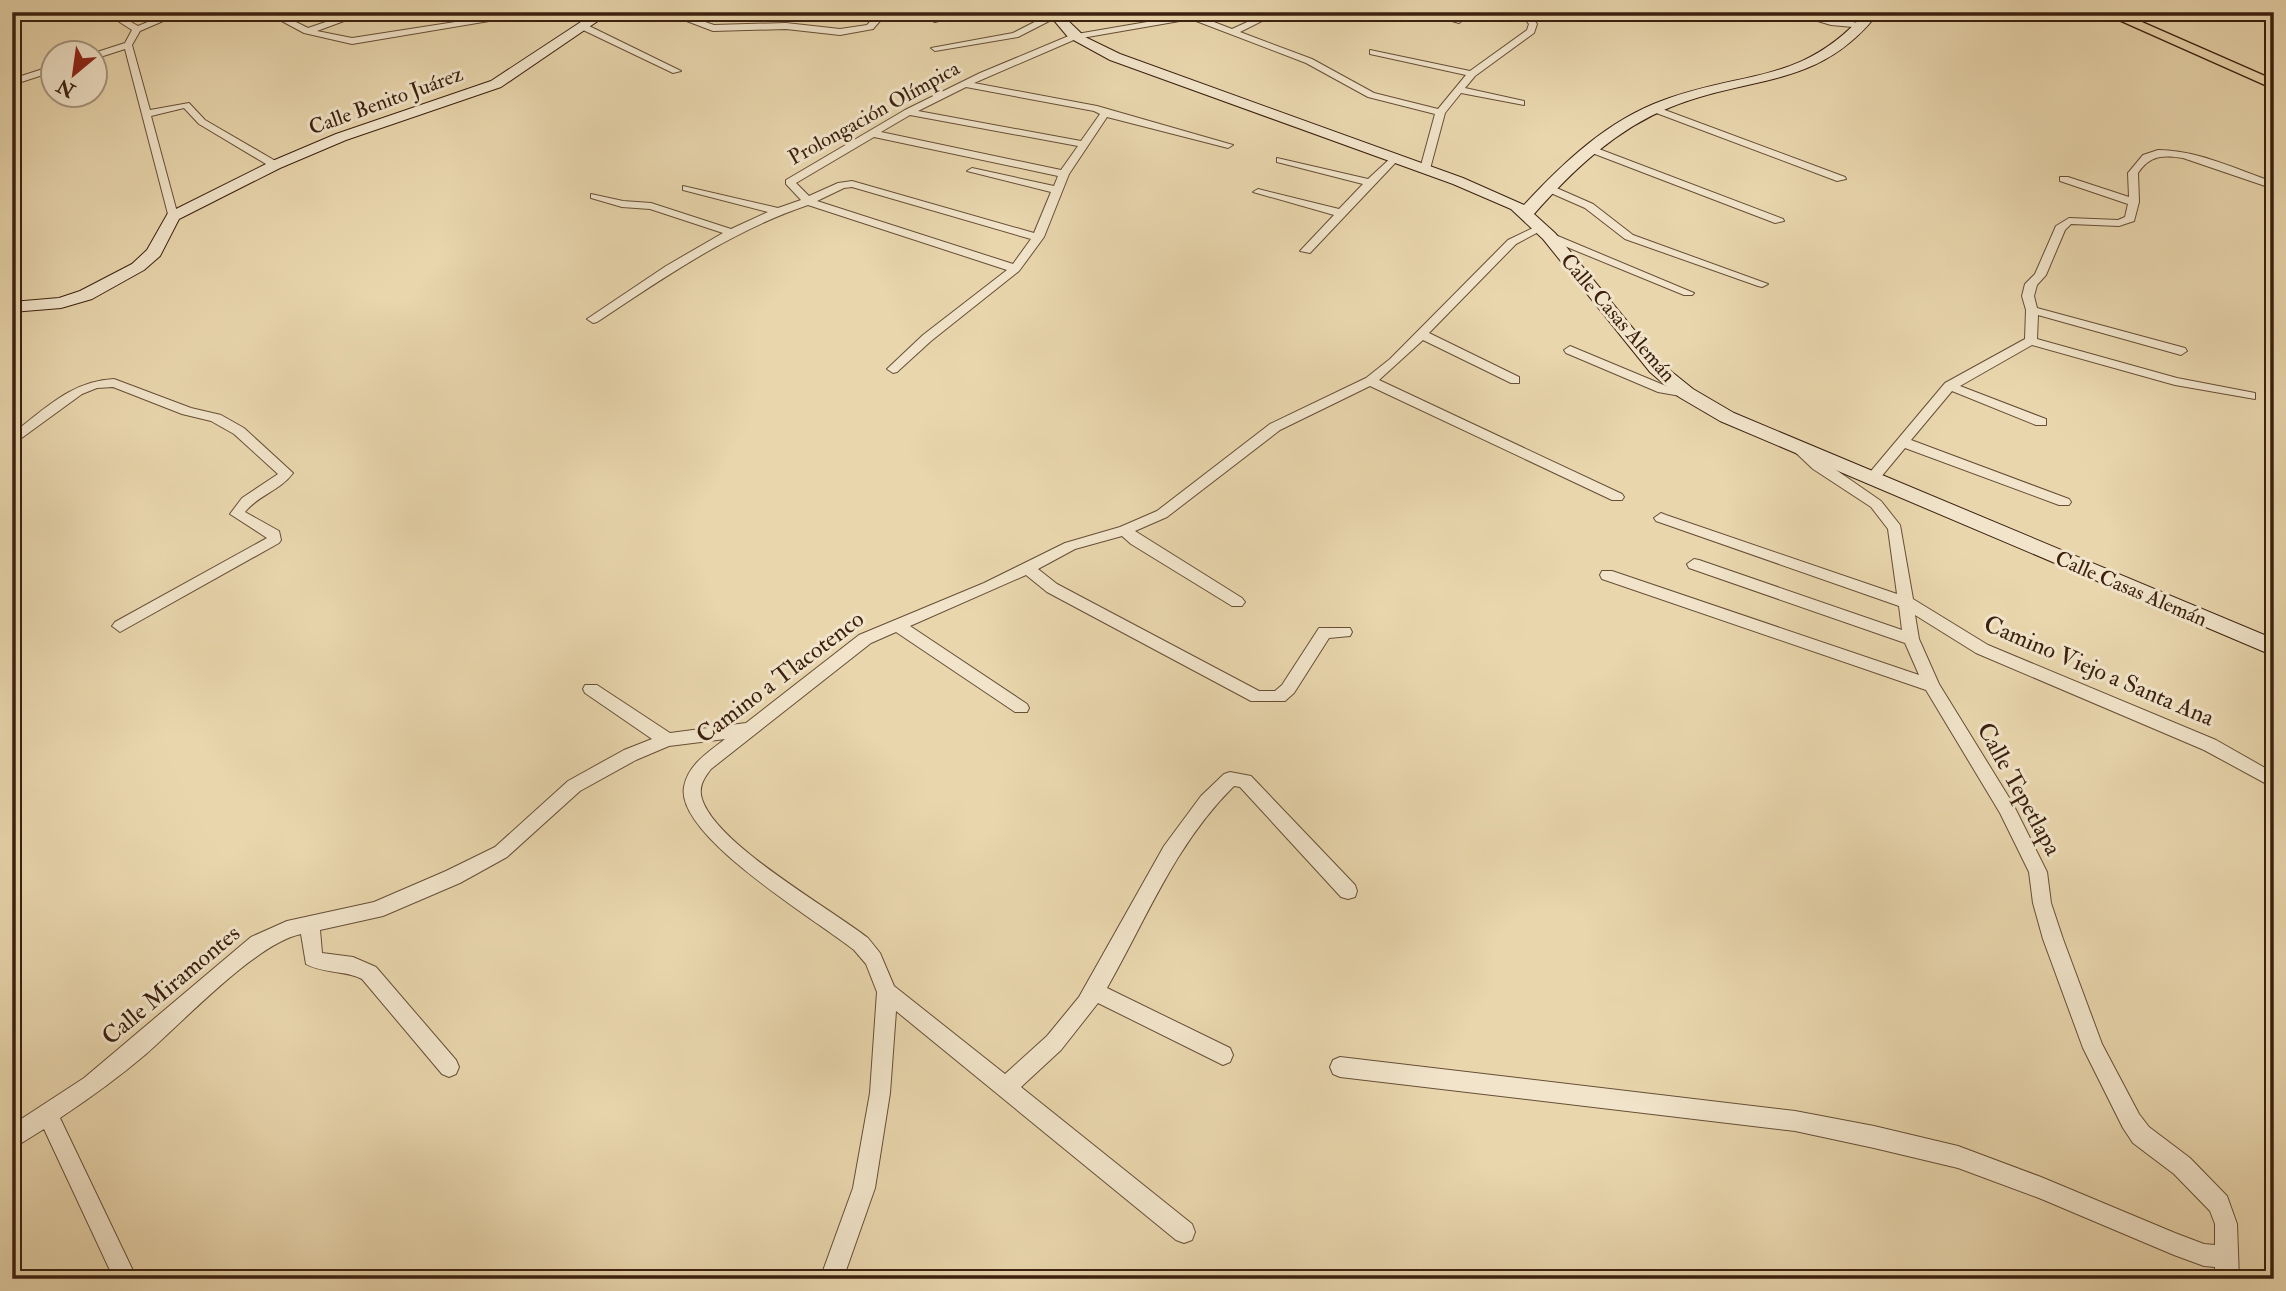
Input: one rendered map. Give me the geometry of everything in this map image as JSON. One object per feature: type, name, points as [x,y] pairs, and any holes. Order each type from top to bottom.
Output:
[{"type":"main road","points":[[2107,12],[2274,85]]},
{"type":"street","points":[[108,12],[137,29]]},
{"type":"street","points":[[12,307],[61,303],[86,295],[138,267],[154,253],[173,216],[128,46],[137,29],[180,12]]},
{"type":"street","points":[[269,12],[307,31],[341,40],[367,40],[538,12]]},
{"type":"street","points":[[307,31],[364,12]]},
{"type":"street","name":"Calle Benito Juárez","points":[[173,216],[275,165],[384,121],[496,84],[605,12]]},
{"type":"street","points":[[667,12],[713,28],[786,26],[840,32],[870,27],[884,12]]},
{"type":"street","points":[[917,12],[937,20]]},
{"type":"street","points":[[1180,12],[1309,61],[1371,94],[1440,113]]},
{"type":"street","points":[[1230,33],[1276,12]]},
{"type":"street","points":[[1424,12],[1459,20]]},
{"type":"street","points":[[1425,169],[1440,113],[1472,74],[1531,31],[1533,24],[1522,12]]},
{"type":"street","points":[[1792,12],[1831,22],[1864,25]]},
{"type":"street","points":[[1526,214],[1548,188],[1591,149],[1654,109],[1671,102],[1813,65],[1842,48],[1873,12]]},
{"type":"street","points":[[935,48],[1015,34],[1054,14]]},
{"type":"street","name":"Calle Casas Alemán","points":[[1054,14],[1074,37],[1115,57],[1505,200],[1526,214],[1545,232],[1656,368],[1686,393],[1727,416],[1871,480],[2274,648]]},
{"type":"street","name":"Prolongación Olímpica","points":[[593,319],[731,232],[775,211],[808,201],[790,182],[908,112],[1074,37],[1190,17]]},
{"type":"street","points":[[584,27],[676,71]]},
{"type":"street","points":[[108,51],[128,46]]},
{"type":"street","points":[[1373,52],[1472,74]]},
{"type":"street","points":[[12,82],[38,74]]},
{"type":"street","points":[[965,84],[1105,113],[1227,145]]},
{"type":"street","points":[[1459,90],[1521,103]]},
{"type":"street","points":[[146,114],[183,104],[202,122],[275,165]]},
{"type":"street","points":[[1654,109],[1841,179]]},
{"type":"street","points":[[908,112],[1082,144]]},
{"type":"street","points":[[893,369],[927,338],[1015,270],[1038,237],[1064,174],[1105,113]]},
{"type":"street","points":[[871,133],[1064,174]]},
{"type":"street","points":[[1591,149],[1779,221]]},
{"type":"street","points":[[2031,341],[2032,310],[2028,296],[2031,284],[2040,275],[2060,228],[2069,221],[2119,223],[2130,219],[2134,202],[2133,173],[2149,155],[2172,153],[2274,186]]},
{"type":"street","points":[[1306,251],[1333,226],[1341,213],[1394,158]]},
{"type":"street","points":[[1281,160],[1371,183]]},
{"type":"street","points":[[972,171],[1057,190]]},
{"type":"street","points":[[2064,179],[2134,202]]},
{"type":"street","points":[[808,201],[842,185],[852,184],[1038,237]]},
{"type":"street","points":[[687,188],[775,211]]},
{"type":"street","points":[[1548,188],[1590,206],[1629,237],[1762,284]]},
{"type":"street","points":[[1258,192],[1341,213]]},
{"type":"street","points":[[595,196],[622,204],[651,206],[731,232]]},
{"type":"street","points":[[808,201],[1015,270]]},
{"type":"street","points":[[1545,232],[1688,293]]},
{"type":"street","name":"Camino a Tlacotenco","points":[[831,1279],[864,1188],[880,1093],[887,992],[873,959],[861,944],[736,853],[698,810],[693,797],[693,781],[705,764],[865,639],[989,587],[1070,546],[1125,530],[1181,502],[1275,426],[1370,381],[1394,362],[1512,242],[1522,235],[1545,232]]},
{"type":"street","points":[[2032,310],[2181,351]]},
{"type":"street","points":[[1421,334],[1515,380]]},
{"type":"street","points":[[1871,480],[1950,386],[2031,341],[2175,381],[2250,396]]},
{"type":"street","points":[[1570,350],[1663,389],[1686,393]]},
{"type":"street","points":[[1370,381],[1617,497]]},
{"type":"street","points":[[12,441],[83,387],[104,382],[119,383],[187,411],[216,418],[239,431],[286,473],[280,481],[243,504],[237,514],[274,534],[274,540],[120,626]]},
{"type":"street","points":[[1950,386],[2041,422]]},
{"type":"street","points":[[1903,442],[2064,502]]},
{"type":"street","name":"Calle Tepetlapa","points":[[1800,449],[1818,466],[1876,504],[1895,528],[1908,603],[1911,639],[1932,686],[2007,809],[2038,872],[2042,903],[2053,939],[2093,1048],[2141,1135],[2182,1166],[2219,1204],[2226,1224],[2227,1279]]},
{"type":"street","name":"Camino Viejo a Santa Ana","points":[[1661,518],[1908,603],[1982,649],[2210,745],[2274,782]]},
{"type":"street","points":[[1125,530],[1136,541],[1237,602]]},
{"type":"street","points":[[1693,564],[1911,639]]},
{"type":"street","points":[[1027,568],[1052,588],[1257,697],[1279,697],[1288,689],[1325,632],[1344,632]]},
{"type":"street","points":[[1607,575],[1932,686]]},
{"type":"street","points":[[896,625],[1021,708]]},
{"type":"street","points":[[591,690],[667,740]]},
{"type":"street","name":"Calle Miramontes","points":[[13,1136],[48,1115],[170,1022],[258,943],[287,929],[376,911],[462,872],[501,852],[574,786],[630,755],[667,740],[750,729]]},
{"type":"street","points":[[1004,1088],[1029,1067],[1094,992],[1175,844],[1194,815],[1230,779],[1245,781],[1348,891]]},
{"type":"street","points":[[310,925],[313,958],[322,964],[355,964],[369,973],[449,1067]]},
{"type":"street","points":[[887,992],[1184,1232]]},
{"type":"street","points":[[1094,992],[1117,1000],[1189,1042],[1223,1055]]},
{"type":"street","points":[[1340,1067],[1795,1121],[1874,1137],[1958,1157],[2174,1244],[2204,1255],[2225,1257]]},
{"type":"street","points":[[48,1115],[126,1279]]}]
